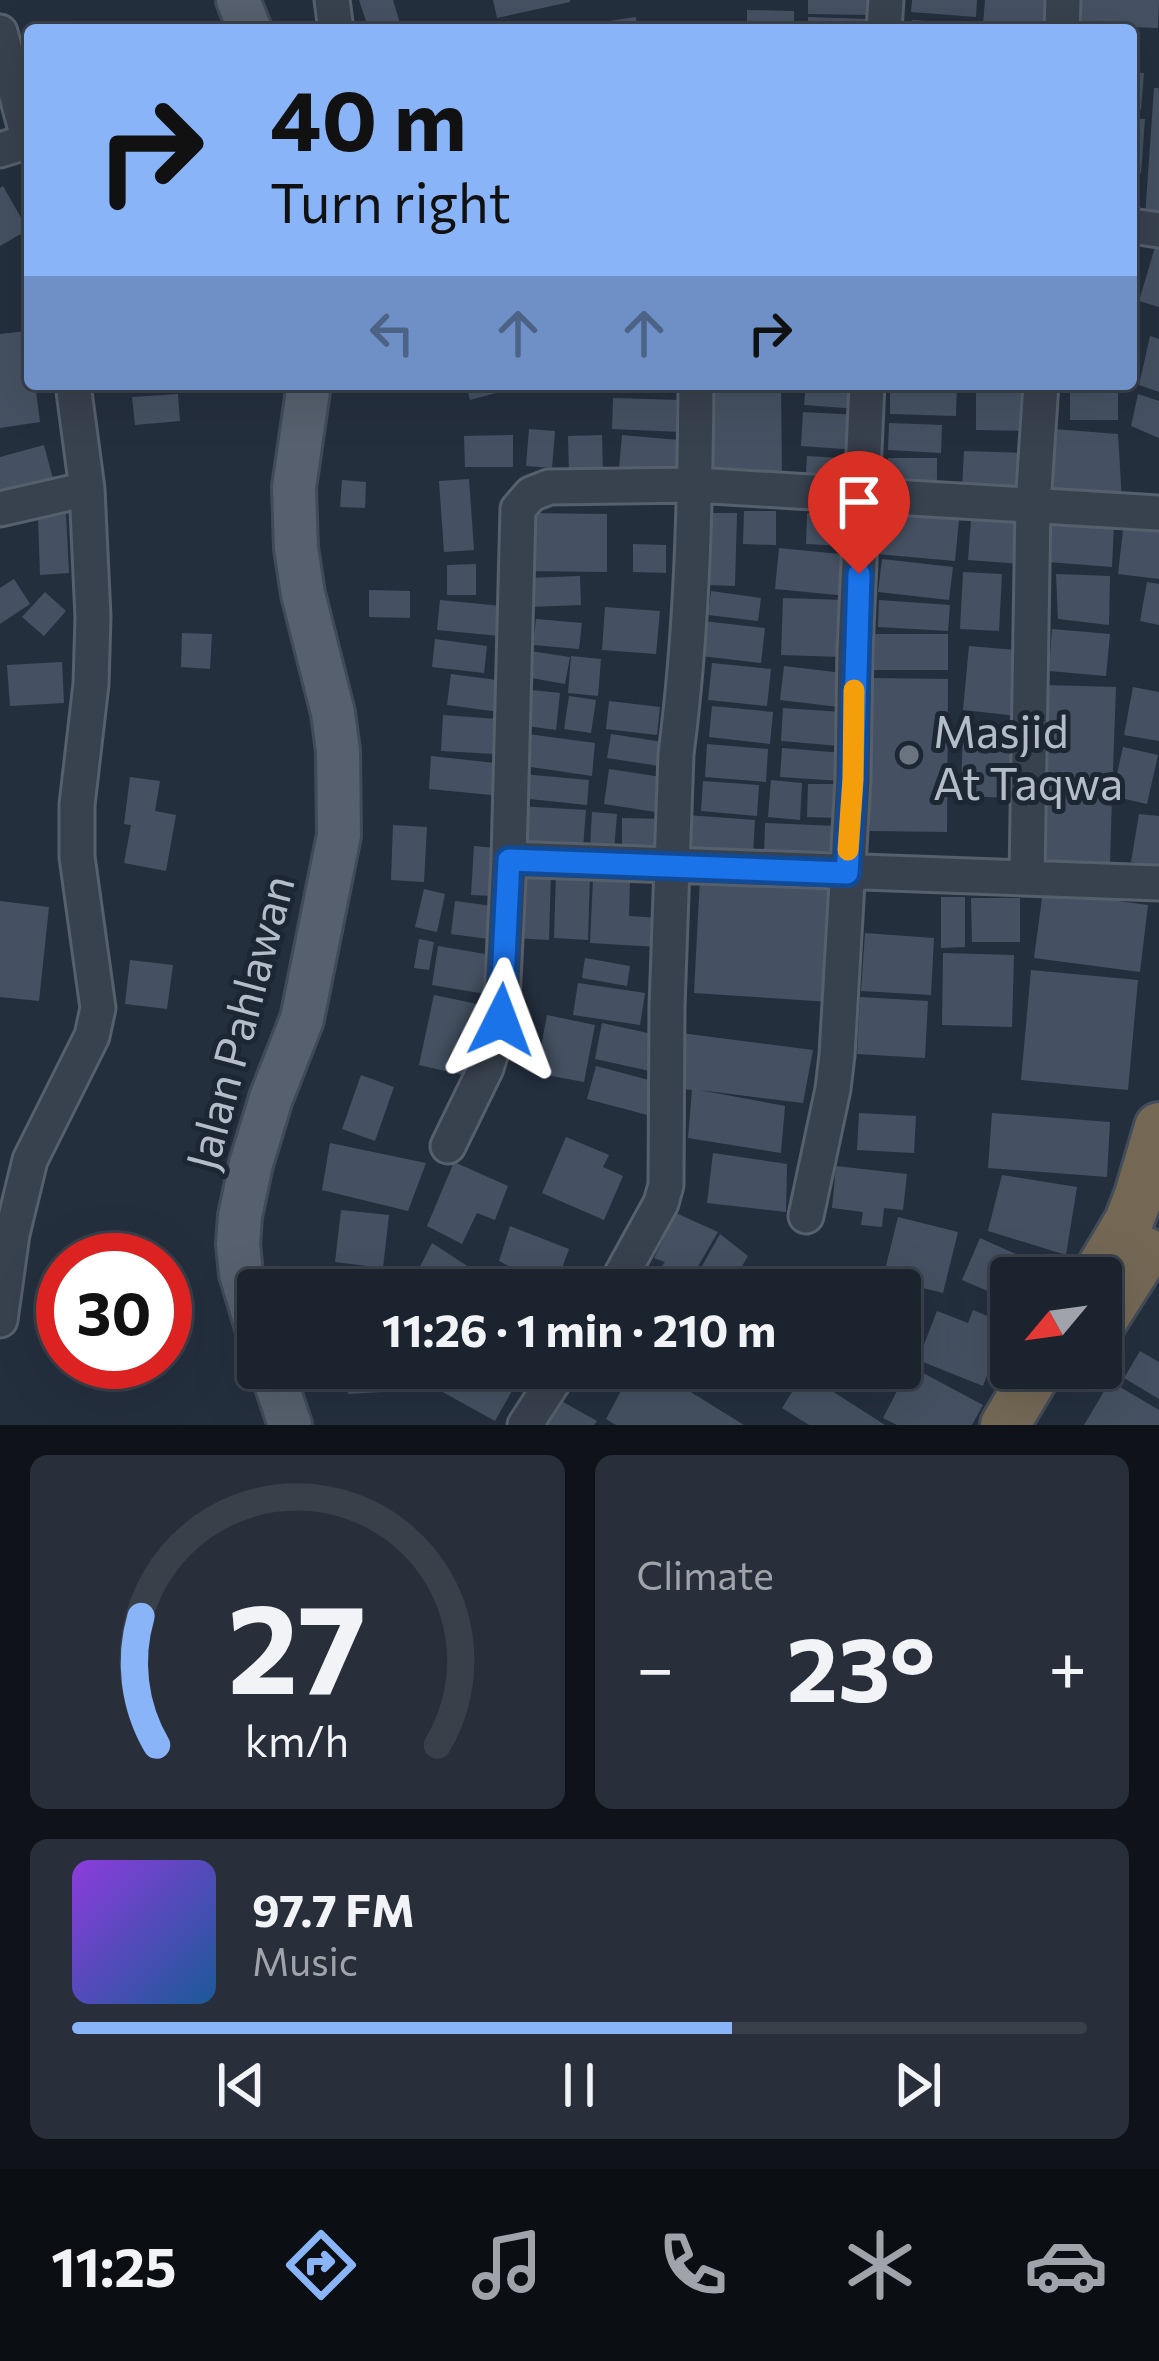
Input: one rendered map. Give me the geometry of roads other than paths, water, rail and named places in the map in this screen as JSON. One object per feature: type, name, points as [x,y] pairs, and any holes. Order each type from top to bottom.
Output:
[{"type":"highway","points":[[1108,1257],[1129,1221],[1159,1127]]},
{"type":"highway","points":[[1122,1290],[1158,1234]]},
{"type":"highway","points":[[1005,1425],[1027,1389]]},
{"type":"highway","points":[[1037,1425],[1059,1389]]},
{"type":"main road","name":"Jalan Pahlawan","points":[[241,1269],[240,1216],[251,1164],[302,1019],[339,835],[333,713],[296,548],[294,488],[308,390]]},
{"type":"main road","points":[[278,1389],[290,1425]]},
{"type":"street","points":[[0,32],[24,121]]},
{"type":"street","points":[[0,1320],[12,1234],[30,1160],[92,1036],[98,1008],[77,857],[92,639],[87,489],[74,390]]},
{"type":"street","points":[[625,1269],[662,1204],[666,1185],[676,754],[695,485],[696,390]]},
{"type":"street","points":[[806,1216],[833,1089],[853,779],[867,390]]},
{"type":"street","points":[[1027,878],[1033,505],[1041,390]]},
{"type":"street","points":[[448,1146],[497,1039],[501,1020],[518,508],[531,494],[549,487],[695,485],[1159,513]]},
{"type":"street","points":[[0,508],[87,489]]},
{"type":"street","points":[[509,860],[1159,883]]},
{"type":"street","points":[[525,1425],[548,1389]]},
{"type":"place","name":"Masjid At Taqwa","points":[[909,755]]}]
